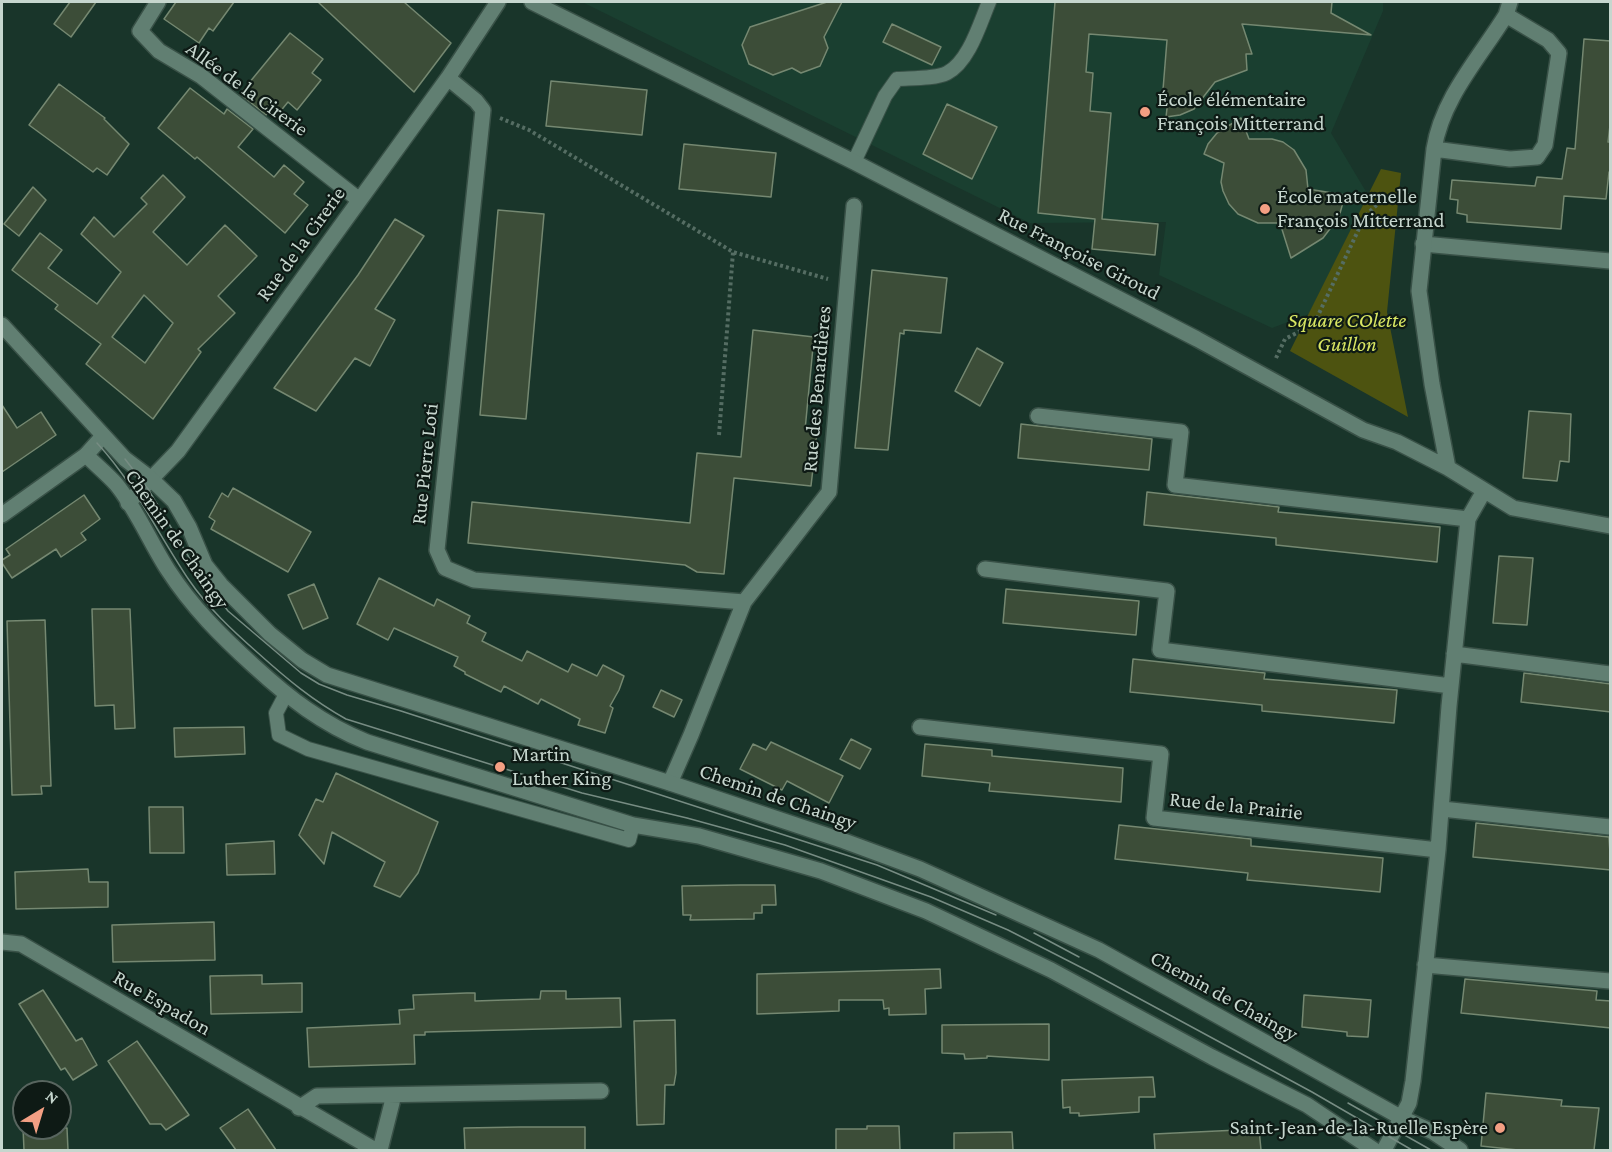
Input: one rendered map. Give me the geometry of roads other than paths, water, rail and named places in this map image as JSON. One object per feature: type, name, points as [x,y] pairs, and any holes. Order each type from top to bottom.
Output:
[{"type":"street","name":"Allée de la Cirerie","points":[[158,2],[140,31],[159,51],[201,76],[358,200]]},
{"type":"street","name":"Rue de la Cirerie","points":[[128,503],[178,451],[448,78],[498,2]]},
{"type":"street","name":"Rue Françoise Giroud","points":[[532,2],[854,162],[1197,339],[1363,430],[1397,442],[1448,468],[1513,508],[1611,526]]},
{"type":"street","points":[[1434,148],[1509,159],[1537,157],[1545,145],[1559,53],[1548,40],[1508,8],[1447,106],[1437,129],[1434,148],[1419,291],[1432,384],[1448,468]]},
{"type":"street","name":"Rue Pierre Loti","points":[[448,78],[476,101],[483,110],[437,550],[445,568],[474,580],[744,602]]},
{"type":"street","name":"Rue des Benardières","points":[[670,783],[744,602],[829,492],[854,206]]},
{"type":"street","points":[[1423,244],[1611,261]]},
{"type":"street","points":[[2,325],[100,439]]},
{"type":"street","points":[[2,339],[100,439]]},
{"type":"street","points":[[1038,416],[1181,432],[1175,485],[1468,519]]},
{"type":"street","points":[[2,515],[86,456],[100,439]]},
{"type":"street","name":"Chemin de Chaingy","points":[[100,439],[150,478],[174,501],[189,527],[205,565],[221,585],[270,634],[302,660],[327,675],[670,783],[887,857],[988,899],[1099,950],[1402,1118],[1433,1132],[1460,1150]]},
{"type":"street","name":"Chemin de Chaingy","points":[[86,456],[117,484],[168,569],[195,607],[220,635],[286,694],[325,723],[367,742],[633,825],[699,836],[810,867],[926,911],[1051,970],[1212,1057],[1307,1105],[1374,1150]]},
{"type":"street","points":[[1384,1150],[1409,1103],[1413,1081],[1438,850],[1451,686],[1468,519],[1484,491]]},
{"type":"street","points":[[985,569],[1167,591],[1160,651],[1451,686]]},
{"type":"street","points":[[1454,654],[1611,674]]},
{"type":"street","name":"Rue de la Prairie","points":[[920,727],[1161,754],[1154,818],[1438,850]]},
{"type":"street","points":[[1442,809],[1611,826]]},
{"type":"street","name":"Rue Espadon","points":[[2,942],[21,944],[299,1108],[375,1150]]},
{"type":"street","points":[[1425,965],[1611,981]]},
{"type":"street","points":[[299,1108],[317,1096],[601,1091]]},
{"type":"street","points":[[380,1150],[394,1095]]},
{"type":"lane","points":[[854,162],[885,96],[897,79],[922,78],[948,73],[967,54],[989,2]]},
{"type":"lane","points":[[286,694],[276,713],[279,735],[308,749],[629,840],[633,825]]},
{"type":"tram line","points":[[97,443],[123,475],[189,580],[213,610],[290,680],[346,719],[582,793],[687,818],[785,845],[931,897],[1008,930],[1092,973],[1312,1092],[1412,1150]]},
{"type":"tram line","points":[[125,459],[148,489],[196,569],[228,611],[301,673],[319,684],[347,695],[877,865],[996,915]]},
{"type":"tram line","points":[[1034,933],[1079,957]]},
{"type":"tram line","points":[[1348,1103],[1431,1150]]},
{"type":"place","name":"École élémentaire François Mitterrand","points":[[1145,112]]},
{"type":"place","name":"École maternelle François Mitterrand","points":[[1265,209]]},
{"type":"place","name":"Martin Luther King","points":[[500,767]]},
{"type":"place","name":"Saint-Jean-de-la-Ruelle Espère","points":[[1500,1128]]},
{"type":"park label","name":"Square COlette Guillon","points":[[1347,333]]}]
